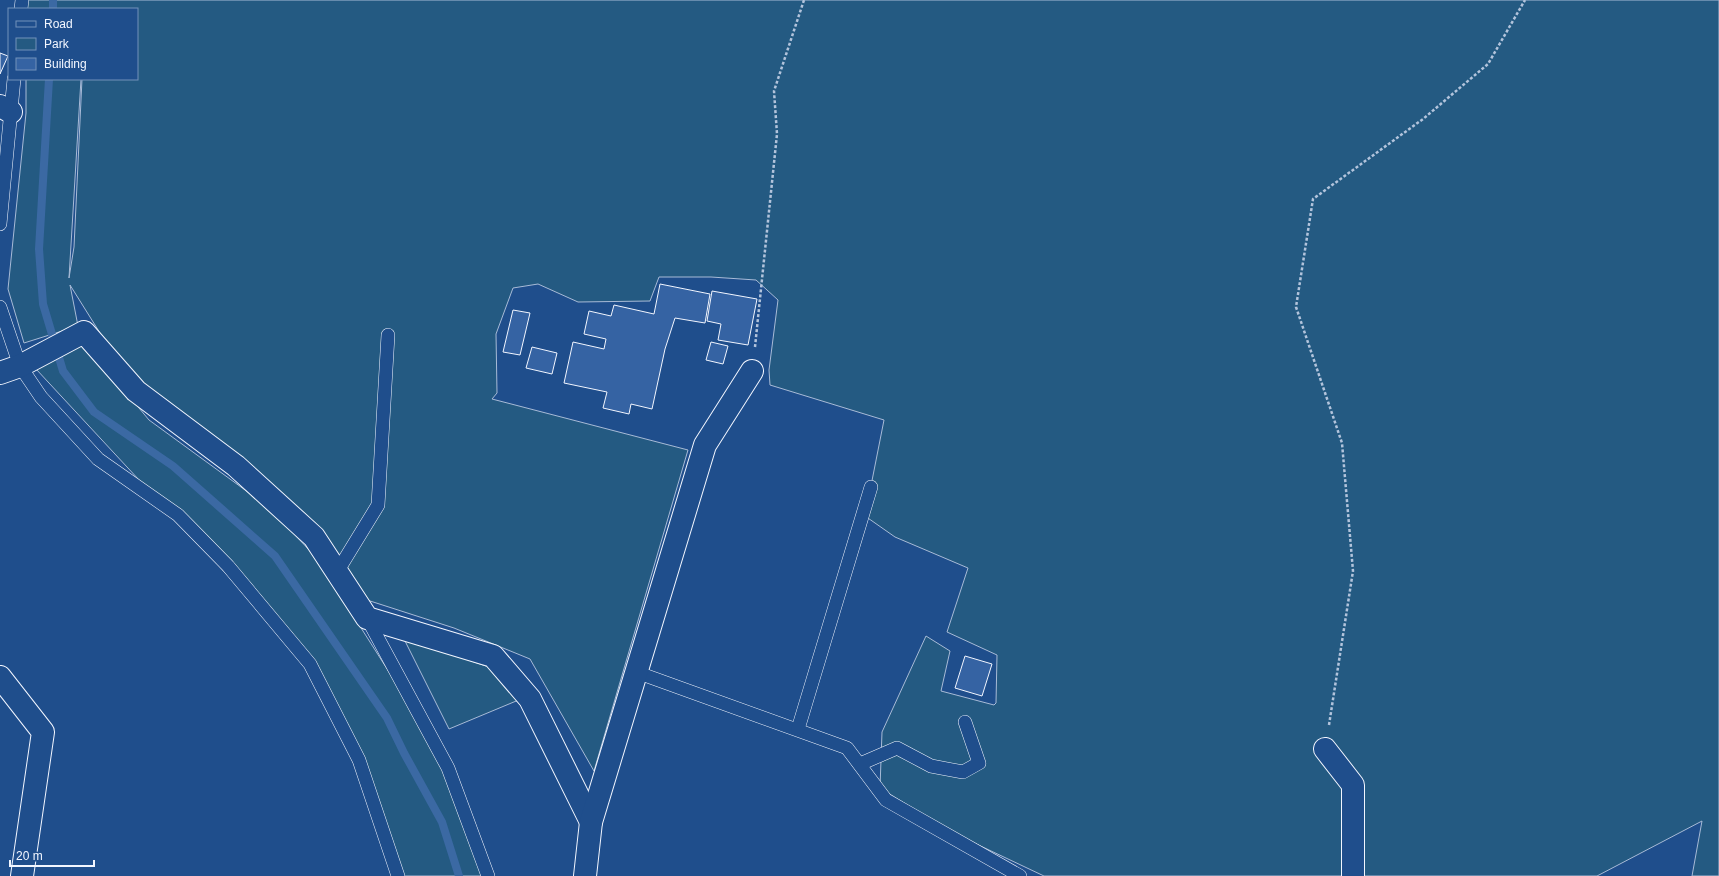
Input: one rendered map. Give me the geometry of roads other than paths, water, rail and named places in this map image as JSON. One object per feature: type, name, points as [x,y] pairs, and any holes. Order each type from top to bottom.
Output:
[{"type":"street","points":[[0,373],[20,366],[84,332],[136,391],[236,466],[314,537],[367,618],[493,656],[530,699],[591,822]]},
{"type":"street","points":[[585,876],[591,822],[706,445],[752,371]]},
{"type":"street","points":[[0,677],[43,732],[22,876]]},
{"type":"street","points":[[1325,749],[1353,785],[1353,876]]},
{"type":"lane","points":[[0,224],[6,109],[14,80]]},
{"type":"lane","points":[[0,308],[20,366],[41,397],[98,458],[178,515],[228,566],[310,664],[359,760],[398,876]]},
{"type":"lane","points":[[337,572],[378,505],[388,335]]},
{"type":"lane","points":[[798,729],[871,487]]},
{"type":"lane","points":[[367,618],[448,768],[488,876]]},
{"type":"lane","points":[[636,672],[798,729],[847,748],[886,800],[1020,876]]},
{"type":"lane","points":[[860,764],[897,748],[931,766],[963,772],[979,762],[965,722]]},
{"type":"waterway","points":[[53,0],[53,8]]},
{"type":"waterway","points":[[49,80],[39,249],[43,304],[63,371],[94,412],[173,466],[275,556],[387,718],[404,753],[442,822],[459,876]]}]
